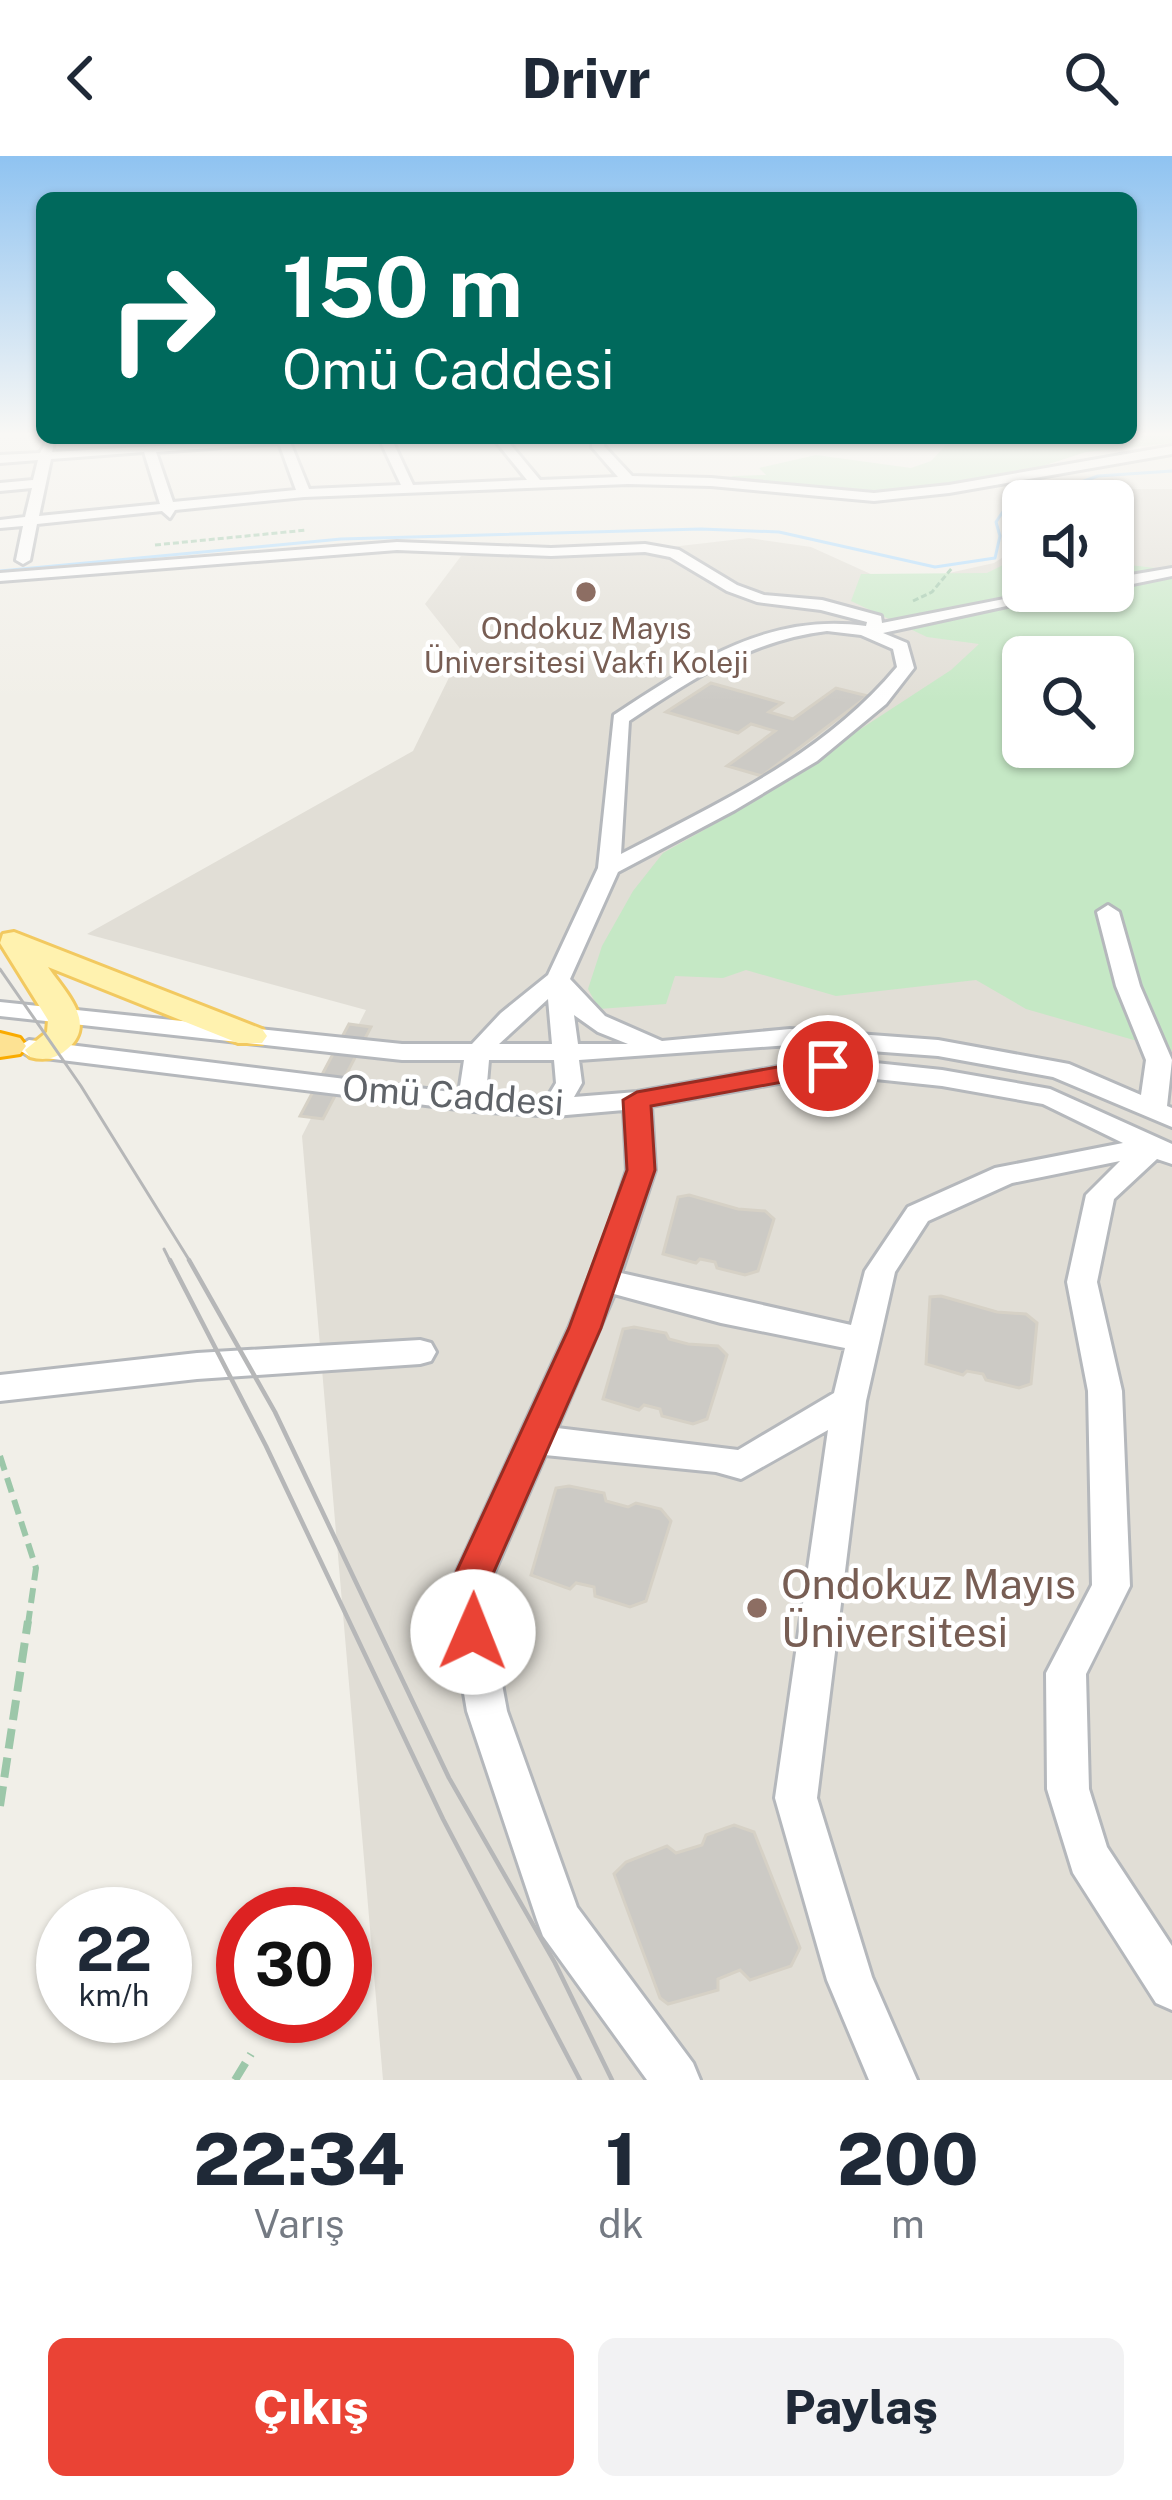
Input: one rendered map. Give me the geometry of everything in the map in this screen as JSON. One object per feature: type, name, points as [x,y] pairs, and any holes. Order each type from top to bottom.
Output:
[{"type":"main road","points":[[7,933],[63,1013],[67,1026],[62,1038],[8,1039]]},
{"type":"main road","points":[[7,933],[132,993],[250,1036]]},
{"type":"street","points":[[23,560],[29,523]]},
{"type":"street","points":[[0,578],[397,546],[490,551],[645,548],[674,553],[732,588],[762,599],[822,605],[874,625],[901,646],[906,668],[883,702],[755,791],[609,868]]},
{"type":"street","points":[[1134,579],[1172,572]]},
{"type":"street","points":[[474,1103],[467,1081],[477,1052],[558,979],[609,868],[620,719],[764,634],[821,625],[874,625],[1002,603]]},
{"type":"street","points":[[1108,912],[1129,986],[1159,1060],[1164,1132],[1100,1195],[1082,1282],[1105,1391],[1112,1586],[1066,1673],[1068,1789],[1088,1858],[1172,1987]]},
{"type":"street","points":[[558,979],[576,1006],[602,1028],[671,1048]]},
{"type":"street","points":[[555,1108],[569,1083],[558,979]]},
{"type":"street","name":"Omü Caddesi","points":[[8,1039],[63,1013],[360,1049],[567,1052],[790,1036],[938,1048],[1060,1070],[1164,1132]]},
{"type":"street","name":"Omü Caddesi","points":[[8,1039],[474,1103],[555,1108],[637,1100],[828,1066],[942,1078],[1050,1097],[1164,1132]]},
{"type":"street","points":[[637,1100],[641,1170],[604,1280],[466,1592],[487,1711],[559,1920],[676,2080]]},
{"type":"street","points":[[893,2080],[850,1980],[796,1798],[849,1401],[880,1271],[917,1214],[1005,1175],[1164,1132]]},
{"type":"street","points":[[604,1280],[721,1312],[864,1340]]},
{"type":"street","points":[[0,1388],[196,1366],[420,1352]]},
{"type":"street","points":[[535,1441],[716,1458],[741,1466],[849,1401]]},
{"type":"path","points":[[153,545],[308,530]]},
{"type":"path","points":[[874,625],[932,592],[952,568]]},
{"type":"path","points":[[0,1456],[36,1568],[0,1806]]},
{"type":"path","points":[[235,2080],[251,2054]]},
{"type":"shaded area","name":"Ondokuz Mayıs Üniversitesi","points":[[1134,523],[1172,523],[1172,2080],[383,2080],[372,1952],[372,1887],[366,1887],[302,1136],[366,1010],[87,934],[413,751],[462,651],[425,604],[461,556],[654,549],[749,538],[811,547],[895,585],[1002,558],[1002,612],[1134,612]]},
{"type":"green space","points":[[1134,565],[1172,570],[1172,1051],[1026,1009],[976,980],[836,996],[746,970],[723,978],[675,976],[666,1004],[599,1009],[588,989],[602,946],[633,891],[663,853],[951,670],[979,644],[927,637],[851,601],[861,574],[987,573],[1002,566],[1002,612],[1134,612]]},
{"type":"building","points":[[711,683],[782,703],[769,712],[793,719],[836,688],[868,696],[762,776],[727,766],[775,731],[751,724],[738,733],[666,712]]},
{"type":"building","points":[[349,1024],[371,1027],[323,1119],[300,1116]]},
{"type":"building","points":[[689,1195],[738,1209],[765,1211],[774,1219],[758,1271],[745,1275],[717,1268],[715,1262],[700,1259],[696,1263],[663,1254],[678,1197]]},
{"type":"building","points":[[930,1297],[997,1312],[1026,1314],[1037,1323],[1031,1384],[1019,1388],[986,1380],[983,1374],[967,1371],[963,1375],[926,1364]]},
{"type":"building","points":[[623,1329],[666,1333],[669,1339],[688,1344],[718,1346],[727,1355],[707,1419],[693,1424],[662,1416],[660,1409],[644,1405],[639,1410],[603,1399]]},
{"type":"building","points":[[556,1488],[604,1493],[606,1501],[628,1507],[636,1503],[661,1509],[671,1521],[646,1601],[630,1607],[595,1596],[594,1587],[576,1583],[570,1589],[531,1575]]},
{"type":"building","points":[[734,1825],[754,1832],[800,1948],[791,1966],[750,1980],[740,1970],[718,1979],[718,1990],[668,2004],[660,1998],[614,1874],[626,1862],[667,1846],[676,1853],[702,1845],[706,1835]]},
{"type":"waterway","points":[[0,571],[341,539],[701,529],[779,532],[935,567],[995,558],[1000,536],[996,523]]},
{"type":"tram line","points":[[0,969],[81,1086],[191,1263]]},
{"type":"tram line","points":[[164,1249],[171,1263]]},
{"type":"tram line","points":[[170,1260],[266,1446],[443,1819],[580,2080]]},
{"type":"tram line","points":[[189,1260],[275,1412],[449,1778],[555,1963],[612,2080]]},
{"type":"place","name":"Ondokuz Mayıs Üniversitesi Vakfı Koleji","points":[[586,592]]},
{"type":"place","name":"Ondokuz Mayıs Üniversitesi","points":[[757,1608]]},
{"type":"route","points":[[473,1632],[466,1592],[585,1328],[641,1170],[637,1100],[828,1066]]}]
